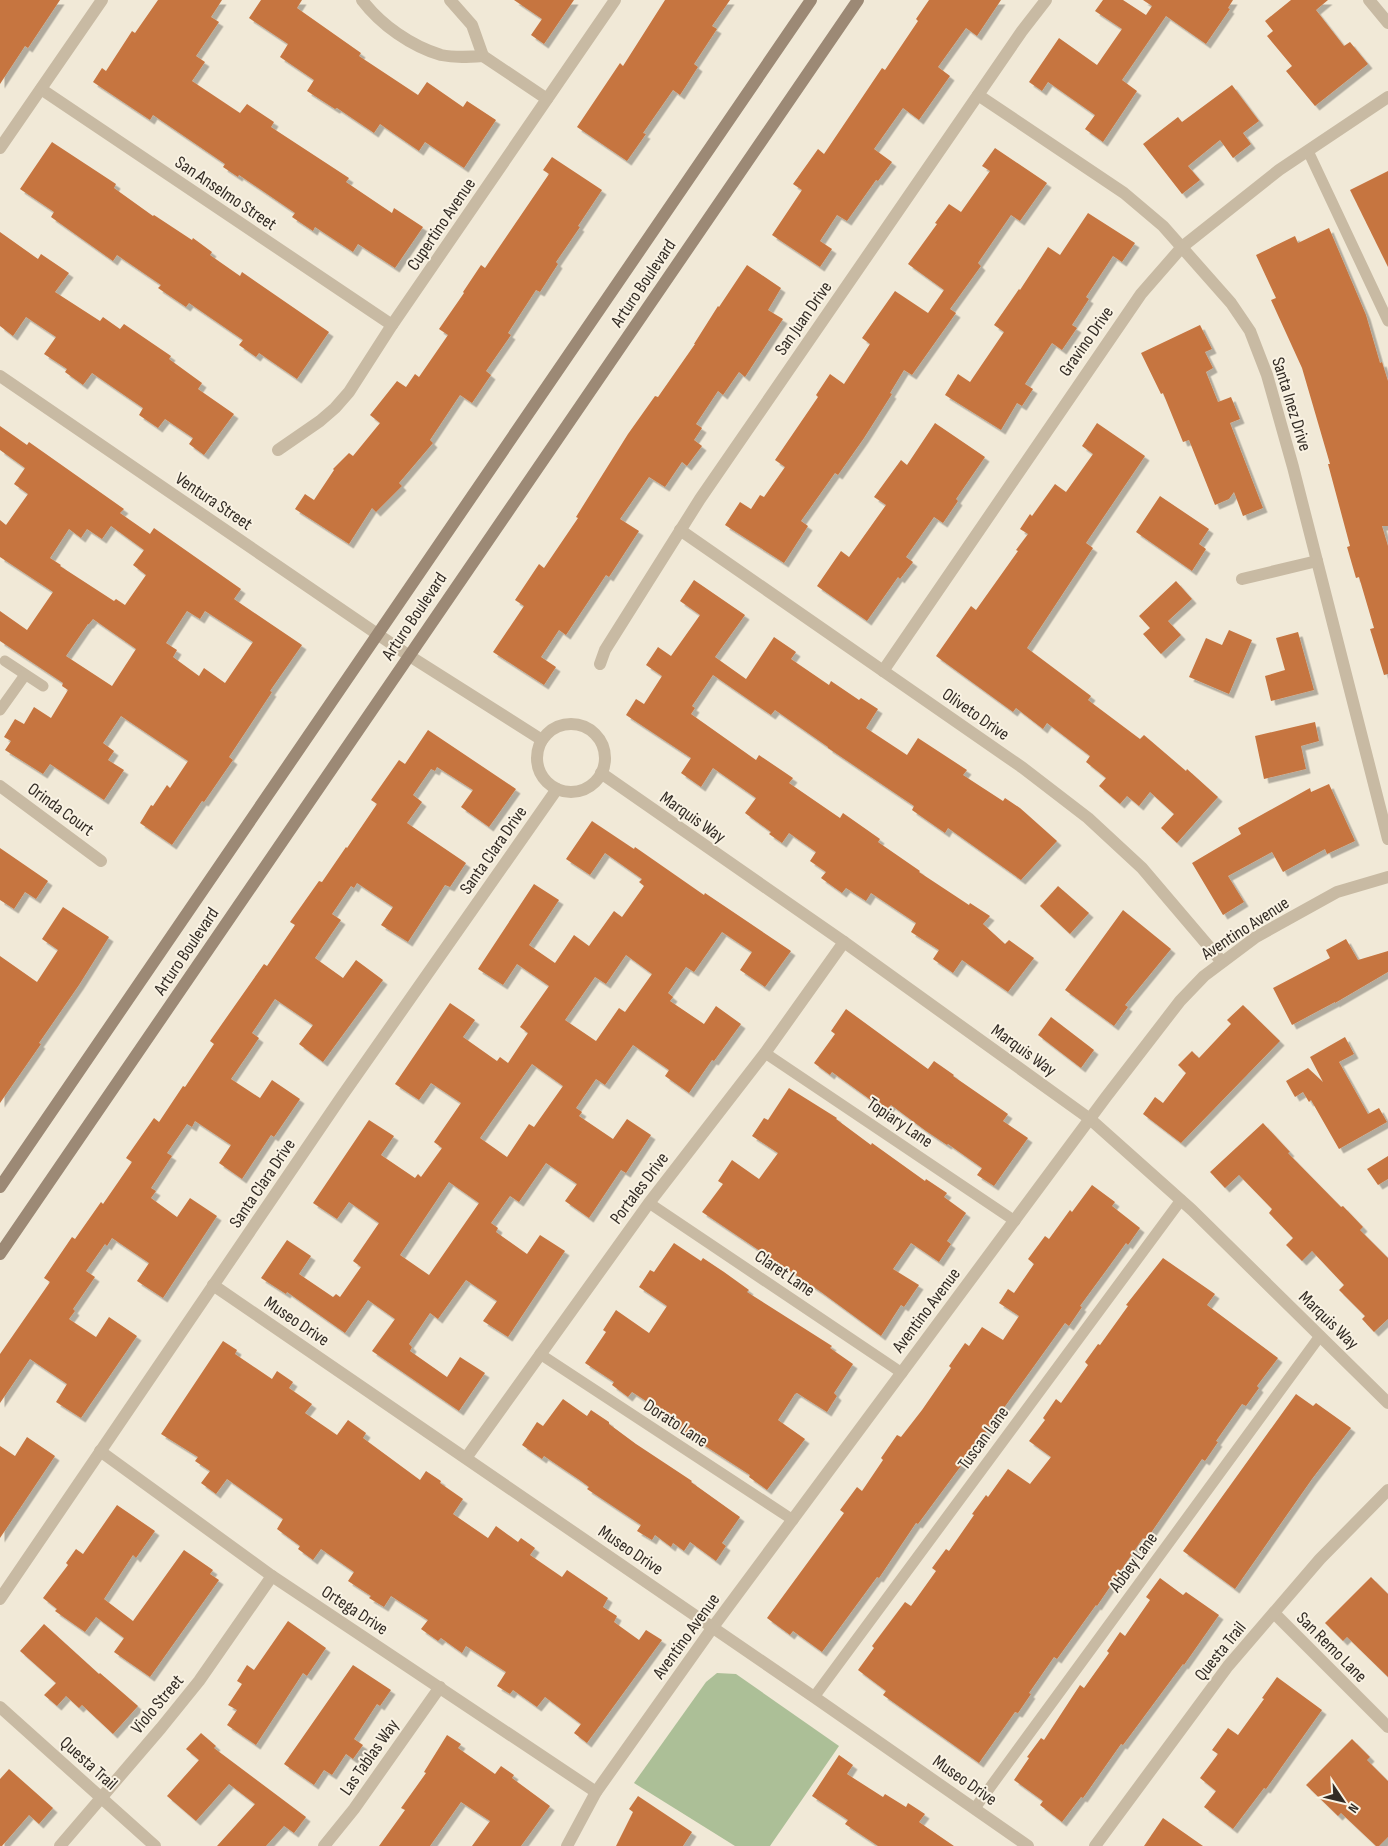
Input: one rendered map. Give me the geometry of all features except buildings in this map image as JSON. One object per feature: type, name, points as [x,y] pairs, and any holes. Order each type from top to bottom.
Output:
[{"type":"street","points":[[0,148],[102,0]]},
{"type":"street","points":[[362,0],[382,22],[408,40],[440,54],[459,58],[484,56]]},
{"type":"street","points":[[450,0],[472,25],[484,56],[547,99]]},
{"type":"street","name":"Cupertino Avenue","points":[[278,450],[335,408],[349,392],[392,325],[615,0]]},
{"type":"street","name":"Arturo Boulevard","points":[[0,1187],[811,0]]},
{"type":"street","name":"Arturo Boulevard","points":[[0,1254],[408,655],[858,0]]},
{"type":"street","name":"San Juan Drive","points":[[600,664],[605,650],[700,499],[978,95],[1046,0]]},
{"type":"street","points":[[1369,0],[1388,23]]},
{"type":"street","name":"San Anselmo Street","points":[[40,89],[392,325]]},
{"type":"street","name":"Santa Inez Drive","points":[[978,95],[1124,193],[1163,226],[1231,303],[1250,331],[1266,375],[1293,467],[1388,839]]},
{"type":"street","name":"Gravino Drive","points":[[883,671],[1113,332],[1141,294],[1182,248],[1279,170],[1388,97]]},
{"type":"street","name":"Ventura Street","points":[[0,376],[408,655]]},
{"type":"street","name":"Oliveto Drive","points":[[680,530],[1023,768],[1088,818],[1142,868],[1222,962]]},
{"type":"street","points":[[1242,579],[1317,561]]},
{"type":"street","points":[[408,655],[542,740]]},
{"type":"street","points":[[566,724],[587,728],[602,744],[605,759],[601,773],[596,780],[582,790],[565,792],[547,783],[540,774],[537,763],[537,751],[542,740],[552,729],[566,724]]},
{"type":"street","name":"Marquis Way","points":[[601,773],[844,942],[1090,1119],[1181,1200],[1388,1403]]},
{"type":"street","name":"Orinda Court","points":[[0,786],[101,861]]},
{"type":"street","name":"Santa Clara Drive","points":[[0,1599],[342,1096],[557,789]]},
{"type":"street","name":"Aventino Avenue","points":[[567,1846],[596,1792],[713,1627],[1090,1119],[1180,1001],[1204,976],[1256,937],[1337,892],[1388,877]]},
{"type":"street","name":"Portales Drive","points":[[466,1458],[649,1203],[765,1053],[844,942]]},
{"type":"street","name":"Museo Drive","points":[[213,1285],[713,1627],[1028,1846]]},
{"type":"street","name":"Ortega Drive","points":[[100,1451],[272,1576],[596,1792]]},
{"type":"street","name":"Questa Trail","points":[[1095,1846],[1228,1666],[1320,1559],[1388,1490]]},
{"type":"street","name":"Violo Street","points":[[60,1846],[199,1681],[272,1576]]},
{"type":"street","name":"San Remo Lane","points":[[1274,1614],[1388,1727]]},
{"type":"street","name":"Las Tablas Way","points":[[324,1846],[354,1809],[440,1687]]},
{"type":"street","name":"Questa Trail","points":[[0,1707],[155,1846]]},
{"type":"lane","points":[[1308,150],[1388,322]]},
{"type":"lane","points":[[5,661],[42,686]]},
{"type":"lane","points":[[0,710],[25,675]]},
{"type":"lane","name":"Topiary Lane","points":[[765,1053],[1015,1221]]},
{"type":"lane","name":"Tuscan Lane","points":[[814,1697],[1181,1200]]},
{"type":"lane","name":"Claret Lane","points":[[649,1203],[902,1373]]},
{"type":"lane","name":"Abbey Lane","points":[[974,1808],[1320,1336]]},
{"type":"lane","name":"Dorato Lane","points":[[540,1354],[793,1520]]},
{"type":"green space","points":[[717,1673],[736,1674],[839,1746],[770,1846],[735,1846],[634,1783],[706,1682]]}]
